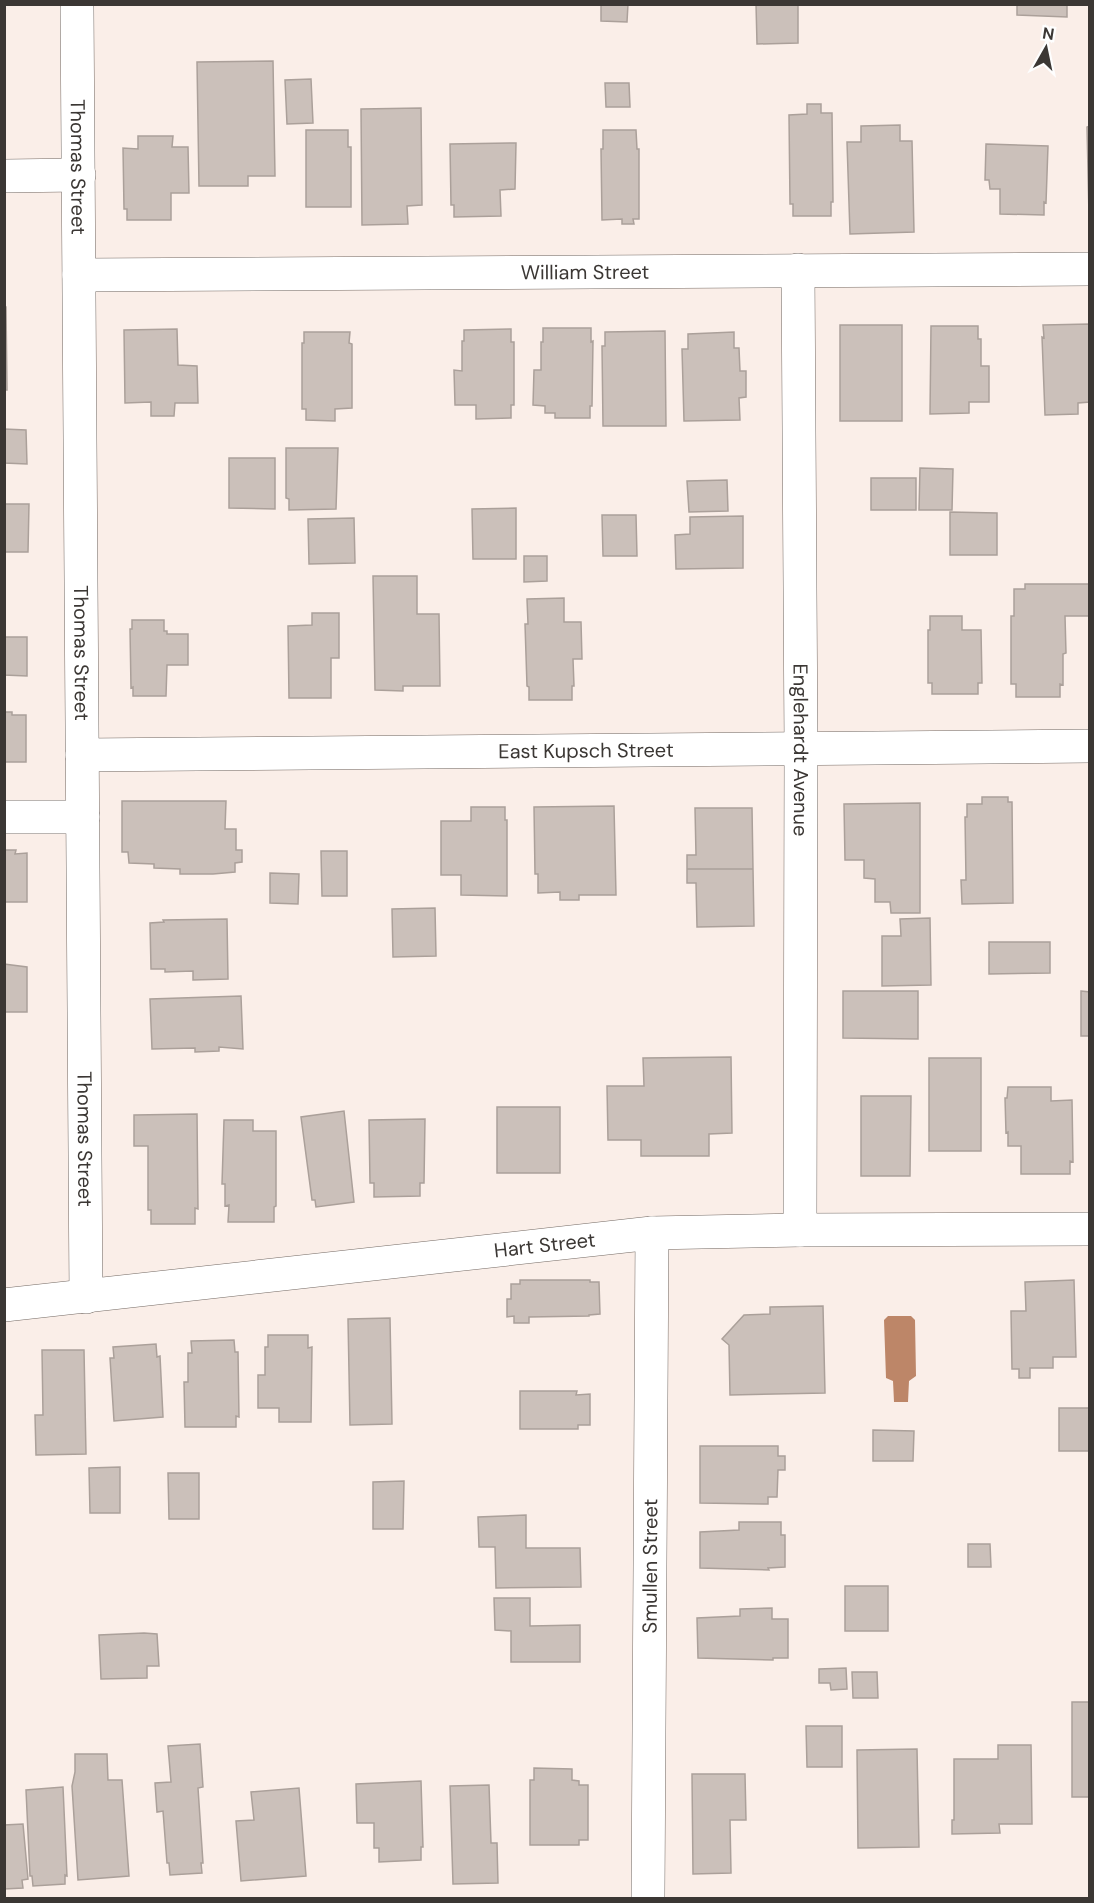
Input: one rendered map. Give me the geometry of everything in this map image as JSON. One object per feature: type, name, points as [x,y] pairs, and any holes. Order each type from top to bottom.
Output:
[{"type":"street","name":"Thomas Street","points":[[77,8],[86,1297]]},
{"type":"street","points":[[4,177],[78,175]]},
{"type":"street","name":"William Street","points":[[79,275],[1089,269]]},
{"type":"street","name":"Englehardt Avenue","points":[[798,270],[801,747],[800,1230]]},
{"type":"street","name":"East Kupsch Street","points":[[82,754],[1089,746]]},
{"type":"street","points":[[4,818],[82,817]]},
{"type":"street","name":"Hart Street","points":[[4,1305],[652,1233],[1089,1229]]},
{"type":"street","name":"Smullen Street","points":[[648,1899],[652,1233]]},
{"type":"shaded area","points":[[888,1316],[911,1316],[915,1320],[916,1376],[909,1381],[908,1402],[894,1402],[893,1381],[886,1378],[884,1320]]},
{"type":"building","points":[[601,4],[628,4],[627,22],[601,21]]},
{"type":"building","points":[[756,4],[798,4],[798,43],[757,44]]},
{"type":"building","points":[[1017,4],[1067,4],[1067,17],[1017,15]]},
{"type":"building","points":[[273,61],[275,176],[248,176],[248,186],[199,186],[197,62]]},
{"type":"building","points":[[311,79],[313,123],[287,124],[285,80]]},
{"type":"building","points":[[605,83],[629,83],[630,107],[606,107]]},
{"type":"building","points":[[807,104],[821,104],[821,113],[832,113],[833,202],[831,202],[831,216],[793,216],[793,204],[790,204],[789,115],[807,114]]},
{"type":"building","points":[[421,108],[422,205],[407,206],[408,224],[362,225],[361,109]]},
{"type":"building","points":[[900,125],[900,141],[912,141],[914,232],[850,234],[847,142],[861,142],[861,126]]},
{"type":"building","points":[[1090,126],[1090,216],[1089,216],[1087,127]]},
{"type":"building","points":[[306,130],[348,130],[348,147],[351,147],[351,207],[306,207]]},
{"type":"building","points":[[603,130],[636,130],[637,149],[639,149],[639,219],[633,219],[634,224],[622,224],[622,219],[602,220]]},
{"type":"building","points":[[138,136],[173,136],[172,147],[188,147],[189,193],[171,193],[171,220],[127,220],[127,209],[124,209],[123,148],[138,149]]},
{"type":"building","points":[[516,143],[515,189],[500,190],[501,216],[454,217],[454,205],[451,205],[450,144]]},
{"type":"building","points":[[986,144],[1048,146],[1044,215],[1000,214],[1000,189],[990,189],[989,180],[985,180]]},
{"type":"building","points":[[4,307],[6,307],[7,390],[4,390]]},
{"type":"building","points":[[1090,324],[1090,402],[1078,403],[1078,414],[1045,415],[1043,325]]},
{"type":"building","points":[[840,325],[902,325],[902,421],[840,421]]},
{"type":"building","points":[[931,326],[978,326],[978,339],[981,339],[981,366],[989,366],[989,402],[969,402],[969,413],[930,414]]},
{"type":"building","points":[[543,328],[591,328],[591,342],[593,341],[590,418],[555,418],[555,413],[545,413],[545,406],[533,405],[534,370],[541,370]]},
{"type":"building","points":[[177,329],[178,365],[197,366],[198,403],[175,403],[174,416],[151,416],[151,402],[125,403],[124,330]]},
{"type":"building","points":[[511,329],[511,342],[514,342],[514,405],[511,405],[511,418],[476,419],[476,405],[455,405],[454,370],[462,371],[464,330]]},
{"type":"building","points":[[665,331],[666,426],[603,426],[602,346],[605,346],[605,332]]},
{"type":"building","points":[[304,332],[350,332],[352,408],[335,409],[335,421],[306,420],[306,409],[302,409]]},
{"type":"building","points":[[734,332],[734,348],[739,348],[740,371],[746,371],[746,397],[739,398],[740,420],[684,421],[682,349],[688,349],[688,334]]},
{"type":"building","points":[[4,429],[26,430],[27,464],[4,463]]},
{"type":"building","points":[[286,448],[338,448],[336,509],[289,510],[289,499],[286,498]]},
{"type":"building","points":[[229,458],[275,458],[275,509],[229,508]]},
{"type":"building","points":[[920,468],[953,469],[952,510],[919,510]]},
{"type":"building","points":[[871,478],[916,478],[916,510],[871,510]]},
{"type":"building","points":[[727,480],[728,511],[689,512],[687,481]]},
{"type":"building","points":[[4,504],[29,504],[28,552],[4,552]]},
{"type":"building","points":[[516,508],[516,559],[473,559],[472,509]]},
{"type":"building","points":[[950,512],[997,513],[997,555],[950,555]]},
{"type":"building","points":[[602,515],[636,515],[637,556],[603,556]]},
{"type":"building","points":[[743,516],[743,568],[676,569],[675,535],[690,534],[690,517]]},
{"type":"building","points":[[354,518],[355,563],[309,564],[308,519]]},
{"type":"building","points":[[524,556],[547,556],[547,581],[524,582]]},
{"type":"building","points":[[373,576],[417,576],[417,614],[439,614],[440,686],[403,686],[403,691],[375,690]]},
{"type":"building","points":[[1025,584],[1090,584],[1090,616],[1065,616],[1066,653],[1063,654],[1063,685],[1060,684],[1060,697],[1016,697],[1016,684],[1011,684],[1011,616],[1014,616],[1014,589],[1025,589]]},
{"type":"building","points":[[564,598],[564,622],[581,622],[582,659],[573,659],[572,700],[529,700],[525,624],[528,624],[527,599]]},
{"type":"building","points":[[312,613],[339,613],[339,658],[331,658],[331,698],[289,698],[288,626],[312,625]]},
{"type":"building","points":[[930,616],[962,616],[962,630],[981,630],[982,683],[978,683],[978,694],[932,694],[932,683],[928,683]]},
{"type":"building","points":[[132,620],[164,620],[164,631],[167,631],[167,634],[188,634],[188,665],[167,665],[166,696],[133,696],[130,629],[132,629]]},
{"type":"building","points":[[4,637],[27,637],[27,676],[4,675]]},
{"type":"building","points":[[4,712],[12,712],[12,715],[26,715],[26,762],[4,762]]},
{"type":"building","points":[[982,797],[1008,797],[1008,802],[1012,802],[1013,903],[962,904],[961,880],[966,880],[965,817],[967,817],[967,804],[982,804]]},
{"type":"building","points":[[122,801],[226,801],[225,829],[236,829],[236,850],[242,850],[242,862],[235,863],[235,872],[213,874],[180,874],[180,869],[154,868],[154,864],[129,863],[128,852],[122,852]]},
{"type":"building","points":[[920,803],[920,913],[891,913],[890,902],[875,902],[875,879],[864,878],[864,860],[845,860],[844,804]]},
{"type":"building","points":[[614,806],[616,895],[579,895],[579,900],[560,900],[560,892],[538,893],[538,874],[535,874],[534,807]]},
{"type":"building","points":[[471,807],[505,807],[507,896],[461,895],[461,875],[441,875],[441,821],[471,821]]},
{"type":"building","points":[[695,808],[752,808],[753,869],[687,869],[687,855],[696,855]]},
{"type":"building","points":[[4,850],[16,850],[15,854],[27,853],[27,902],[4,902]]},
{"type":"building","points":[[321,851],[347,851],[347,896],[322,896]]},
{"type":"building","points":[[687,869],[753,869],[754,926],[697,927],[696,883],[687,883]]},
{"type":"building","points":[[270,873],[299,874],[298,904],[270,903]]},
{"type":"building","points":[[435,908],[436,956],[393,957],[392,909]]},
{"type":"building","points":[[930,918],[931,985],[882,986],[882,936],[901,936],[900,919]]},
{"type":"building","points":[[227,919],[228,979],[193,980],[193,971],[165,972],[165,969],[151,969],[150,923],[164,922],[163,920]]},
{"type":"building","points":[[989,942],[1050,942],[1050,973],[989,974]]},
{"type":"building","points":[[4,964],[27,967],[27,1012],[4,1012]]},
{"type":"building","points":[[843,991],[918,991],[918,1039],[843,1038]]},
{"type":"building","points":[[1081,991],[1090,992],[1090,1036],[1081,1036]]},
{"type":"building","points":[[241,996],[243,1049],[219,1047],[219,1051],[195,1052],[195,1048],[152,1049],[150,999]]},
{"type":"building","points":[[731,1057],[732,1133],[709,1134],[709,1156],[641,1156],[641,1140],[608,1140],[607,1086],[644,1086],[643,1058]]},
{"type":"building","points":[[929,1058],[981,1058],[981,1151],[929,1151]]},
{"type":"building","points":[[1008,1087],[1051,1087],[1051,1101],[1072,1100],[1073,1162],[1070,1161],[1070,1174],[1021,1174],[1021,1146],[1008,1146],[1008,1132],[1006,1133],[1005,1098],[1007,1098]]},
{"type":"building","points":[[861,1096],[911,1096],[910,1176],[861,1176]]},
{"type":"building","points":[[497,1107],[560,1107],[560,1173],[497,1173]]},
{"type":"building","points":[[344,1111],[354,1202],[316,1207],[315,1200],[312,1200],[301,1117]]},
{"type":"building","points":[[197,1114],[198,1209],[195,1208],[195,1224],[151,1224],[151,1210],[148,1210],[148,1146],[134,1146],[134,1115]]},
{"type":"building","points":[[425,1119],[424,1183],[420,1183],[420,1196],[374,1197],[374,1183],[370,1183],[369,1120]]},
{"type":"building","points":[[224,1120],[253,1120],[253,1131],[276,1131],[274,1222],[228,1222],[229,1205],[225,1206],[225,1184],[222,1184]]},
{"type":"building","points":[[520,1280],[599,1282],[600,1314],[529,1317],[529,1323],[514,1323],[514,1316],[507,1317],[507,1299],[511,1299],[511,1284],[520,1284]]},
{"type":"building","points":[[1074,1280],[1076,1357],[1053,1357],[1053,1368],[1030,1368],[1030,1378],[1019,1378],[1019,1369],[1012,1369],[1011,1311],[1026,1311],[1025,1282]]},
{"type":"building","points":[[823,1306],[825,1393],[730,1395],[729,1345],[722,1339],[744,1315],[770,1314],[770,1307]]},
{"type":"building","points":[[390,1318],[392,1424],[350,1425],[348,1319]]},
{"type":"building","points":[[268,1335],[308,1335],[308,1348],[312,1347],[311,1422],[279,1422],[279,1408],[258,1408],[258,1375],[265,1375],[265,1347],[268,1347]]},
{"type":"building","points":[[234,1340],[235,1352],[238,1352],[239,1417],[236,1416],[236,1427],[185,1427],[184,1382],[188,1382],[188,1353],[192,1353],[191,1341]]},
{"type":"building","points":[[156,1344],[157,1357],[160,1356],[163,1417],[114,1421],[110,1358],[114,1358],[113,1347]]},
{"type":"building","points":[[42,1350],[84,1350],[86,1454],[36,1455],[35,1415],[43,1415]]},
{"type":"building","points":[[520,1391],[577,1391],[576,1395],[590,1394],[590,1425],[578,1425],[578,1429],[520,1429]]},
{"type":"building","points":[[1059,1408],[1090,1408],[1090,1451],[1059,1451]]},
{"type":"building","points":[[873,1430],[914,1431],[913,1461],[873,1461]]},
{"type":"building","points":[[700,1446],[778,1446],[778,1456],[785,1456],[785,1470],[778,1470],[777,1497],[768,1497],[768,1504],[700,1503]]},
{"type":"building","points":[[120,1467],[120,1513],[90,1513],[89,1468]]},
{"type":"building","points":[[168,1473],[199,1473],[199,1519],[169,1519]]},
{"type":"building","points":[[404,1481],[403,1529],[373,1529],[373,1482]]},
{"type":"building","points":[[526,1515],[526,1548],[580,1548],[581,1587],[496,1588],[495,1547],[479,1547],[478,1517]]},
{"type":"building","points":[[739,1522],[781,1522],[781,1535],[785,1535],[785,1567],[768,1568],[769,1570],[700,1568],[700,1532],[739,1530]]},
{"type":"building","points":[[968,1544],[990,1544],[991,1567],[968,1567]]},
{"type":"building","points":[[845,1586],[888,1586],[888,1631],[845,1631]]},
{"type":"building","points":[[494,1598],[530,1598],[530,1626],[580,1625],[580,1662],[511,1662],[511,1631],[495,1630]]},
{"type":"building","points":[[772,1608],[772,1619],[788,1619],[788,1658],[773,1658],[773,1660],[698,1658],[697,1618],[740,1616],[740,1609]]},
{"type":"building","points":[[157,1634],[159,1666],[147,1666],[147,1678],[101,1679],[99,1635]]},
{"type":"building","points":[[846,1668],[847,1689],[831,1690],[830,1683],[819,1683],[819,1669]]},
{"type":"building","points":[[852,1672],[877,1672],[878,1698],[853,1698]]},
{"type":"building","points":[[1072,1702],[1090,1702],[1090,1797],[1072,1797]]},
{"type":"building","points":[[806,1726],[842,1726],[842,1767],[807,1767]]},
{"type":"building","points":[[200,1744],[203,1787],[198,1788],[202,1873],[170,1875],[163,1811],[157,1812],[155,1783],[171,1782],[168,1746]]},
{"type":"building","points":[[998,1745],[1031,1745],[1032,1824],[999,1824],[1000,1833],[952,1834],[954,1759],[998,1759]]},
{"type":"building","points":[[917,1749],[919,1847],[858,1848],[857,1750]]},
{"type":"building","points":[[75,1754],[107,1754],[108,1780],[122,1780],[129,1876],[78,1880],[72,1786]]},
{"type":"building","points":[[534,1768],[572,1769],[572,1780],[579,1781],[579,1785],[588,1785],[588,1840],[579,1840],[579,1845],[530,1845],[530,1780],[534,1780]]},
{"type":"building","points":[[692,1774],[745,1774],[746,1820],[730,1820],[731,1873],[693,1874]]},
{"type":"building","points":[[421,1781],[423,1847],[421,1847],[421,1860],[379,1862],[379,1848],[374,1848],[374,1823],[357,1823],[356,1784]]},
{"type":"building","points":[[489,1785],[491,1843],[497,1843],[498,1883],[453,1884],[450,1786]]},
{"type":"building","points":[[63,1787],[67,1876],[65,1875],[65,1884],[33,1886],[32,1876],[30,1876],[26,1790]]},
{"type":"building","points":[[299,1788],[306,1876],[241,1881],[236,1821],[254,1820],[251,1792]]},
{"type":"building","points":[[23,1824],[28,1879],[22,1880],[23,1888],[4,1889],[4,1825]]}]
